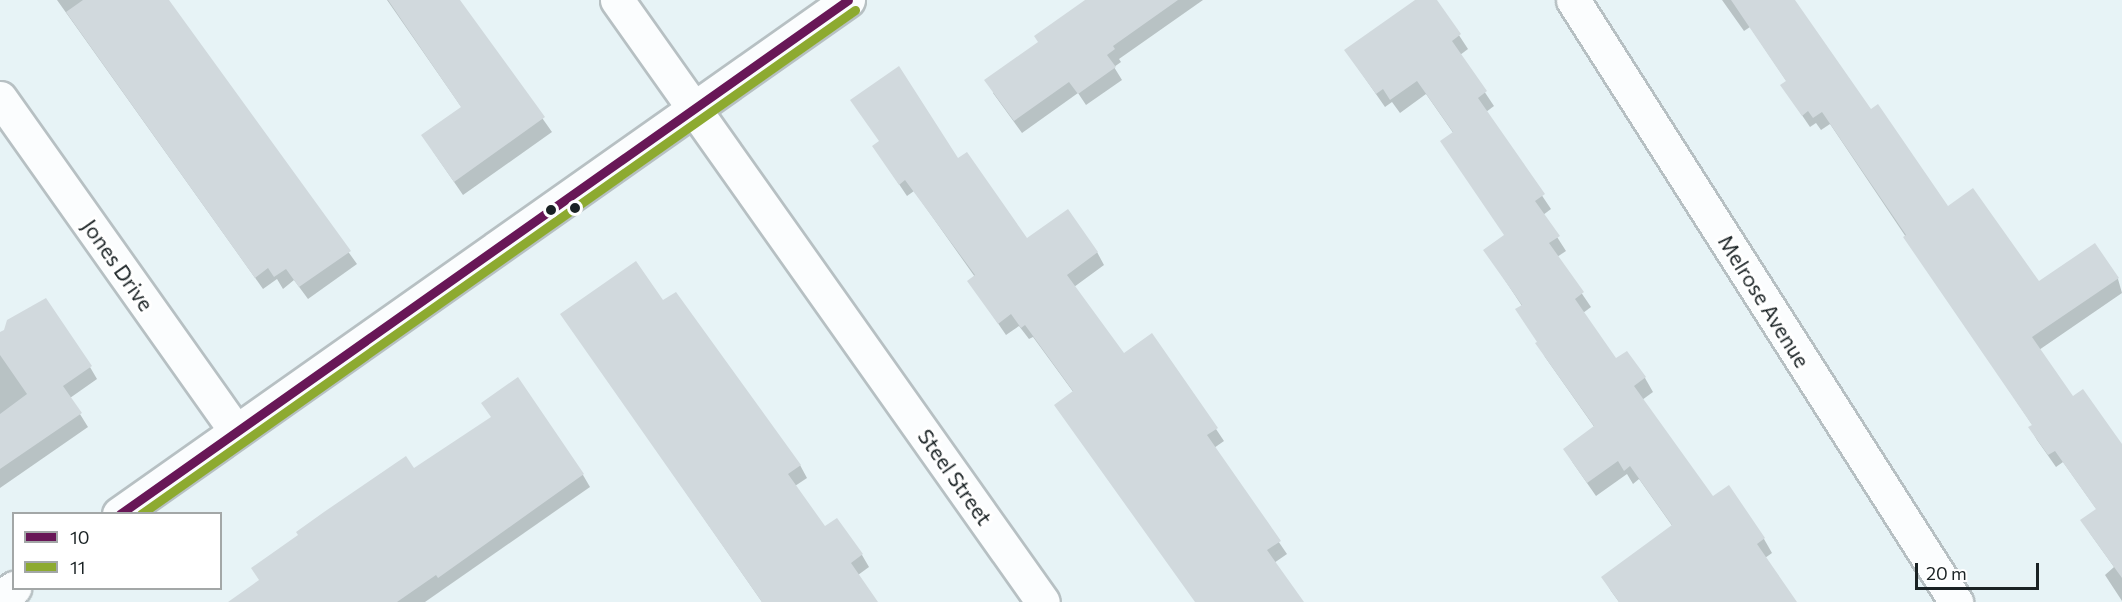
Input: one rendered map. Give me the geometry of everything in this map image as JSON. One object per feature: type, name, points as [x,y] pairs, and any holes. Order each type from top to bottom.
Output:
[{"type":"street","name":"Steel Street","points":[[617,0],[1043,602]]},
{"type":"street","points":[[120,512],[848,0]]},
{"type":"street","name":"Melrose Avenue","points":[[1573,0],[1956,602]]},
{"type":"street","name":"Jones Drive","points":[[0,99],[236,431]]},
{"type":"building","points":[[83,0],[169,0],[351,251],[299,287],[286,269],[274,277],[268,268],[255,278],[66,12]]},
{"type":"building","points":[[388,0],[460,0],[545,117],[454,182],[421,135],[461,107]]},
{"type":"building","points":[[1085,0],[1178,0],[1113,46],[1115,49],[1107,55],[1116,67],[1078,94],[1069,82],[1014,121],[984,80],[1038,42],[1034,36]]},
{"type":"building","points":[[1415,0],[1437,0],[1461,34],[1452,41],[1487,91],[1478,98],[1545,194],[1535,201],[1560,236],[1549,243],[1584,292],[1575,299],[1616,358],[1627,351],[1646,377],[1634,386],[1713,496],[1729,485],[1765,538],[1757,544],[1797,602],[1619,602],[1601,577],[1672,525],[1630,466],[1624,471],[1618,461],[1587,483],[1563,449],[1594,426],[1535,343],[1537,342],[1515,309],[1522,305],[1483,250],[1504,235],[1440,141],[1453,132],[1417,81],[1390,100],[1383,89],[1376,94],[1344,50]]},
{"type":"building","points":[[1731,0],[1795,0],[1871,109],[1878,104],[1948,206],[1973,188],[2039,281],[2095,243],[2119,278],[2032,337],[2073,396],[2083,389],[2122,444],[2122,578],[2080,520],[2096,509],[2055,451],[2048,455],[2028,427],[2032,425],[1903,237],[1906,235],[1822,112],[1813,118],[1808,111],[1802,116],[1780,85],[1786,81]]},
{"type":"building","points":[[899,66],[958,158],[967,152],[1027,238],[1068,209],[1098,252],[1067,275],[1124,353],[1152,333],[1218,428],[1207,435],[1281,541],[1267,550],[1304,602],[1195,602],[1054,405],[1073,391],[1025,325],[1021,328],[1011,314],[998,324],[967,281],[975,275],[905,180],[899,185],[872,146],[879,141],[850,100]]},
{"type":"building","points":[[636,261],[663,300],[676,292],[801,465],[788,474],[825,526],[837,518],[863,554],[851,563],[878,602],[762,602],[560,314]]},
{"type":"building","points":[[46,298],[92,366],[63,386],[82,413],[0,469],[0,414],[27,394],[0,355],[0,332],[4,330],[7,320]]},
{"type":"building","points":[[518,377],[584,474],[438,578],[436,575],[397,602],[228,602],[259,580],[251,568],[298,535],[296,532],[324,512],[406,456],[414,468],[491,417],[481,403]]},
{"type":"transit line","name":"10","points":[[123,512],[848,0]]},
{"type":"transit line","name":"11","points":[[144,512],[855,10]]}]
